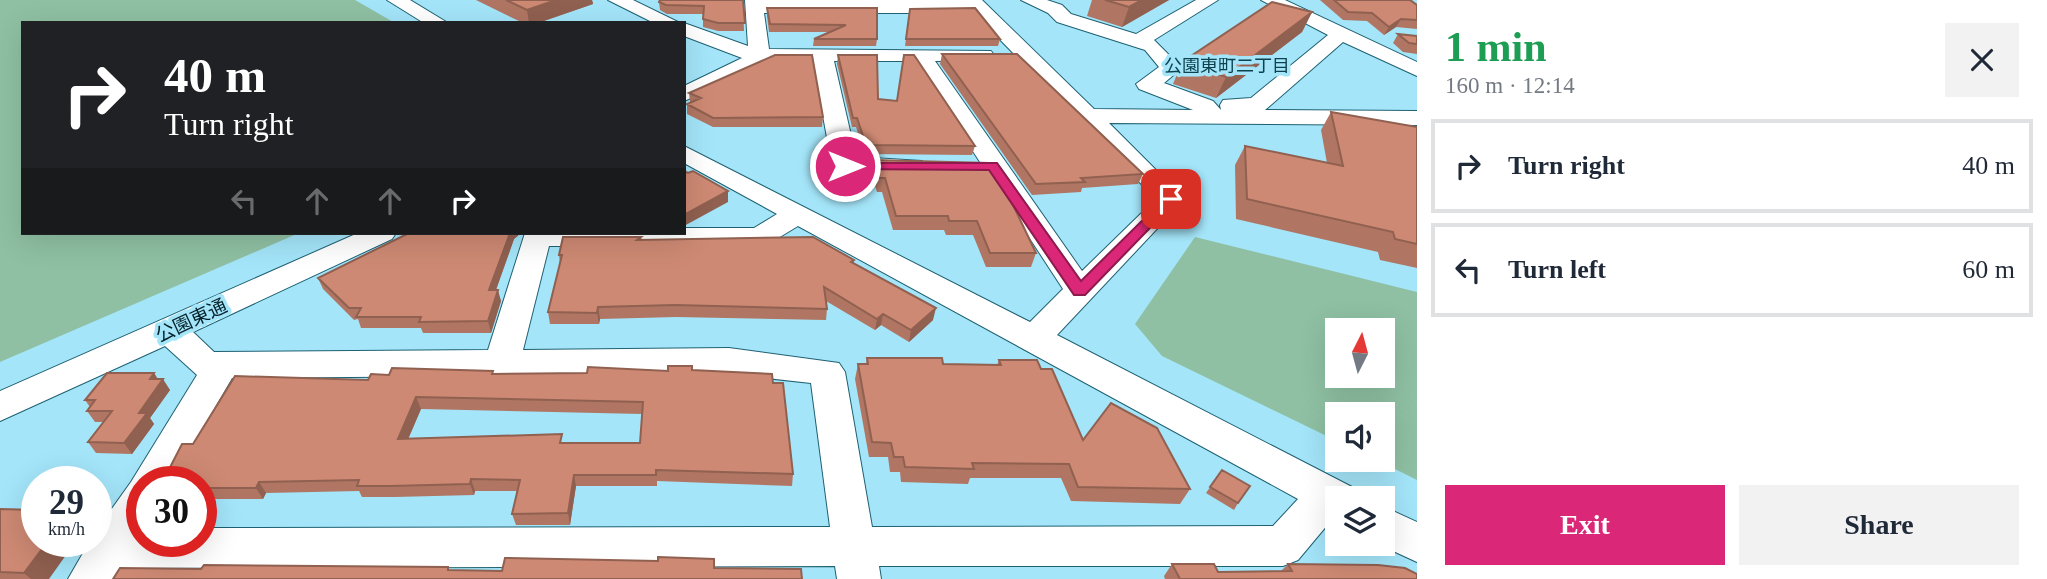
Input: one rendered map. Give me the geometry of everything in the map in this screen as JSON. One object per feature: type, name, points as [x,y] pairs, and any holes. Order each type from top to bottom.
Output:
[{"type":"street","points":[[396,0],[435,21]]},
{"type":"street","points":[[1139,41],[1209,0]]},
{"type":"street","points":[[1270,0],[1417,70]]},
{"type":"street","points":[[1039,1],[1055,9],[1064,18],[1152,46],[1171,68],[1147,85],[1210,112],[1256,105],[1341,34]]},
{"type":"street","points":[[759,54],[755,3],[976,4],[1171,199],[1033,339]]},
{"type":"street","points":[[614,5],[644,12],[666,21]]},
{"type":"street","points":[[686,30],[736,50],[759,54],[1028,55]]},
{"type":"street","points":[[686,44],[716,57]]},
{"type":"street","points":[[686,93],[743,67],[759,54]]},
{"type":"street","points":[[920,55],[992,166],[1080,291]]},
{"type":"street","points":[[822,56],[845,166],[939,166]]},
{"type":"street","points":[[1088,116],[1210,112],[1417,118]]},
{"type":"street","points":[[686,154],[1325,494]]},
{"type":"street","points":[[966,166],[992,166]]},
{"type":"street","points":[[502,362],[537,237],[760,237],[799,213]]},
{"type":"street","name":"公園東通","points":[[0,407],[378,235]]},
{"type":"street","points":[[170,330],[206,366],[729,361],[827,372],[856,563]]},
{"type":"street","points":[[160,466],[222,365]]},
{"type":"street","points":[[100,563],[856,563],[1283,545],[1325,505]]},
{"type":"street","points":[[100,563],[126,522]]},
{"type":"street","points":[[1395,532],[1417,543]]},
{"type":"green space","points":[[0,0],[355,0],[392,21],[21,21],[21,235],[294,235],[0,362]]},
{"type":"green space","points":[[1195,237],[1417,292],[1417,480],[1395,469],[1395,402],[1325,402],[1325,435],[1162,356],[1135,324]]},
{"type":"building","points":[[506,0],[556,0],[527,10]]},
{"type":"building","points":[[743,0],[745,23],[718,23],[703,19],[704,6],[666,5],[659,2]]},
{"type":"building","points":[[1105,0],[1142,0],[1129,7]]},
{"type":"building","points":[[1334,0],[1410,0],[1417,5],[1417,20],[1401,19],[1389,27],[1372,13],[1348,12]]},
{"type":"building","points":[[1272,2],[1312,12],[1226,77],[1182,62]]},
{"type":"building","points":[[767,8],[877,8],[877,39],[814,39],[846,25],[770,24]]},
{"type":"building","points":[[975,8],[1000,39],[906,39],[910,9]]},
{"type":"building","points":[[1398,34],[1417,36],[1417,44],[1409,43]]},
{"type":"building","points":[[942,54],[1017,54],[1143,174],[1081,178],[1085,182],[1036,184]]},
{"type":"building","points":[[775,55],[812,55],[823,117],[713,118],[687,104],[701,98],[689,93]]},
{"type":"building","points":[[838,55],[877,55],[878,99],[897,101],[904,55],[914,55],[975,146],[866,145],[857,118],[853,118]]},
{"type":"building","points":[[1331,112],[1417,127],[1417,244],[1395,239],[1393,232],[1247,199],[1245,146],[1343,166]]},
{"type":"building","points":[[873,160],[989,163],[1003,184],[1036,253],[990,253],[977,221],[949,221],[948,216],[896,216],[885,178],[879,178]]},
{"type":"building","points":[[693,171],[728,191],[686,214],[686,172]]},
{"type":"building","points":[[405,235],[509,235],[489,290],[498,290],[488,321],[419,322],[421,317],[356,317],[361,308],[349,308],[318,278]]},
{"type":"building","points":[[563,237],[641,237],[637,240],[813,237],[854,260],[851,262],[936,308],[911,330],[883,314],[877,319],[824,287],[827,309],[675,305],[598,307],[597,313],[548,312],[562,255],[559,255]]},
{"type":"building","points":[[867,358],[942,358],[943,364],[1001,365],[999,360],[1037,360],[1041,369],[1052,369],[1083,440],[1111,403],[1157,428],[1190,489],[1078,487],[1069,464],[972,463],[974,469],[905,467],[903,457],[894,457],[891,443],[872,442],[858,364],[868,364]]},
{"type":"building","points":[[668,366],[692,366],[692,370],[772,374],[773,383],[783,383],[793,474],[656,470],[656,475],[574,475],[568,513],[512,514],[520,480],[471,479],[470,484],[390,486],[357,486],[359,480],[259,482],[256,488],[217,488],[217,466],[171,466],[182,444],[193,444],[235,376],[368,380],[371,374],[389,375],[392,368],[493,371],[492,374],[587,373],[588,367],[668,371]],"holes":[[[416,397],[643,402],[640,443],[560,443],[562,434],[398,439]]]},
{"type":"building","points":[[107,373],[154,373],[150,379],[163,379],[139,413],[147,413],[124,443],[88,442],[112,411],[87,411],[95,400],[85,400]]},
{"type":"building","points":[[1222,470],[1250,486],[1238,503],[1210,487]]},
{"type":"building","points":[[0,509],[21,510],[21,557],[36,557],[24,573],[0,572]]},
{"type":"building","points":[[658,557],[714,559],[714,568],[801,569],[802,579],[113,579],[120,568],[201,569],[204,565],[448,567],[448,570],[502,571],[505,558],[658,561]]},
{"type":"building","points":[[1172,564],[1214,564],[1218,572],[1292,571],[1288,564],[1378,565],[1405,568],[1417,574],[1417,579],[1180,579]]},
{"type":"district","name":"公園東町二丁目","points":[[1227,66]]},
{"type":"route","points":[[845,166],[992,166],[1080,291],[1171,199]]}]
